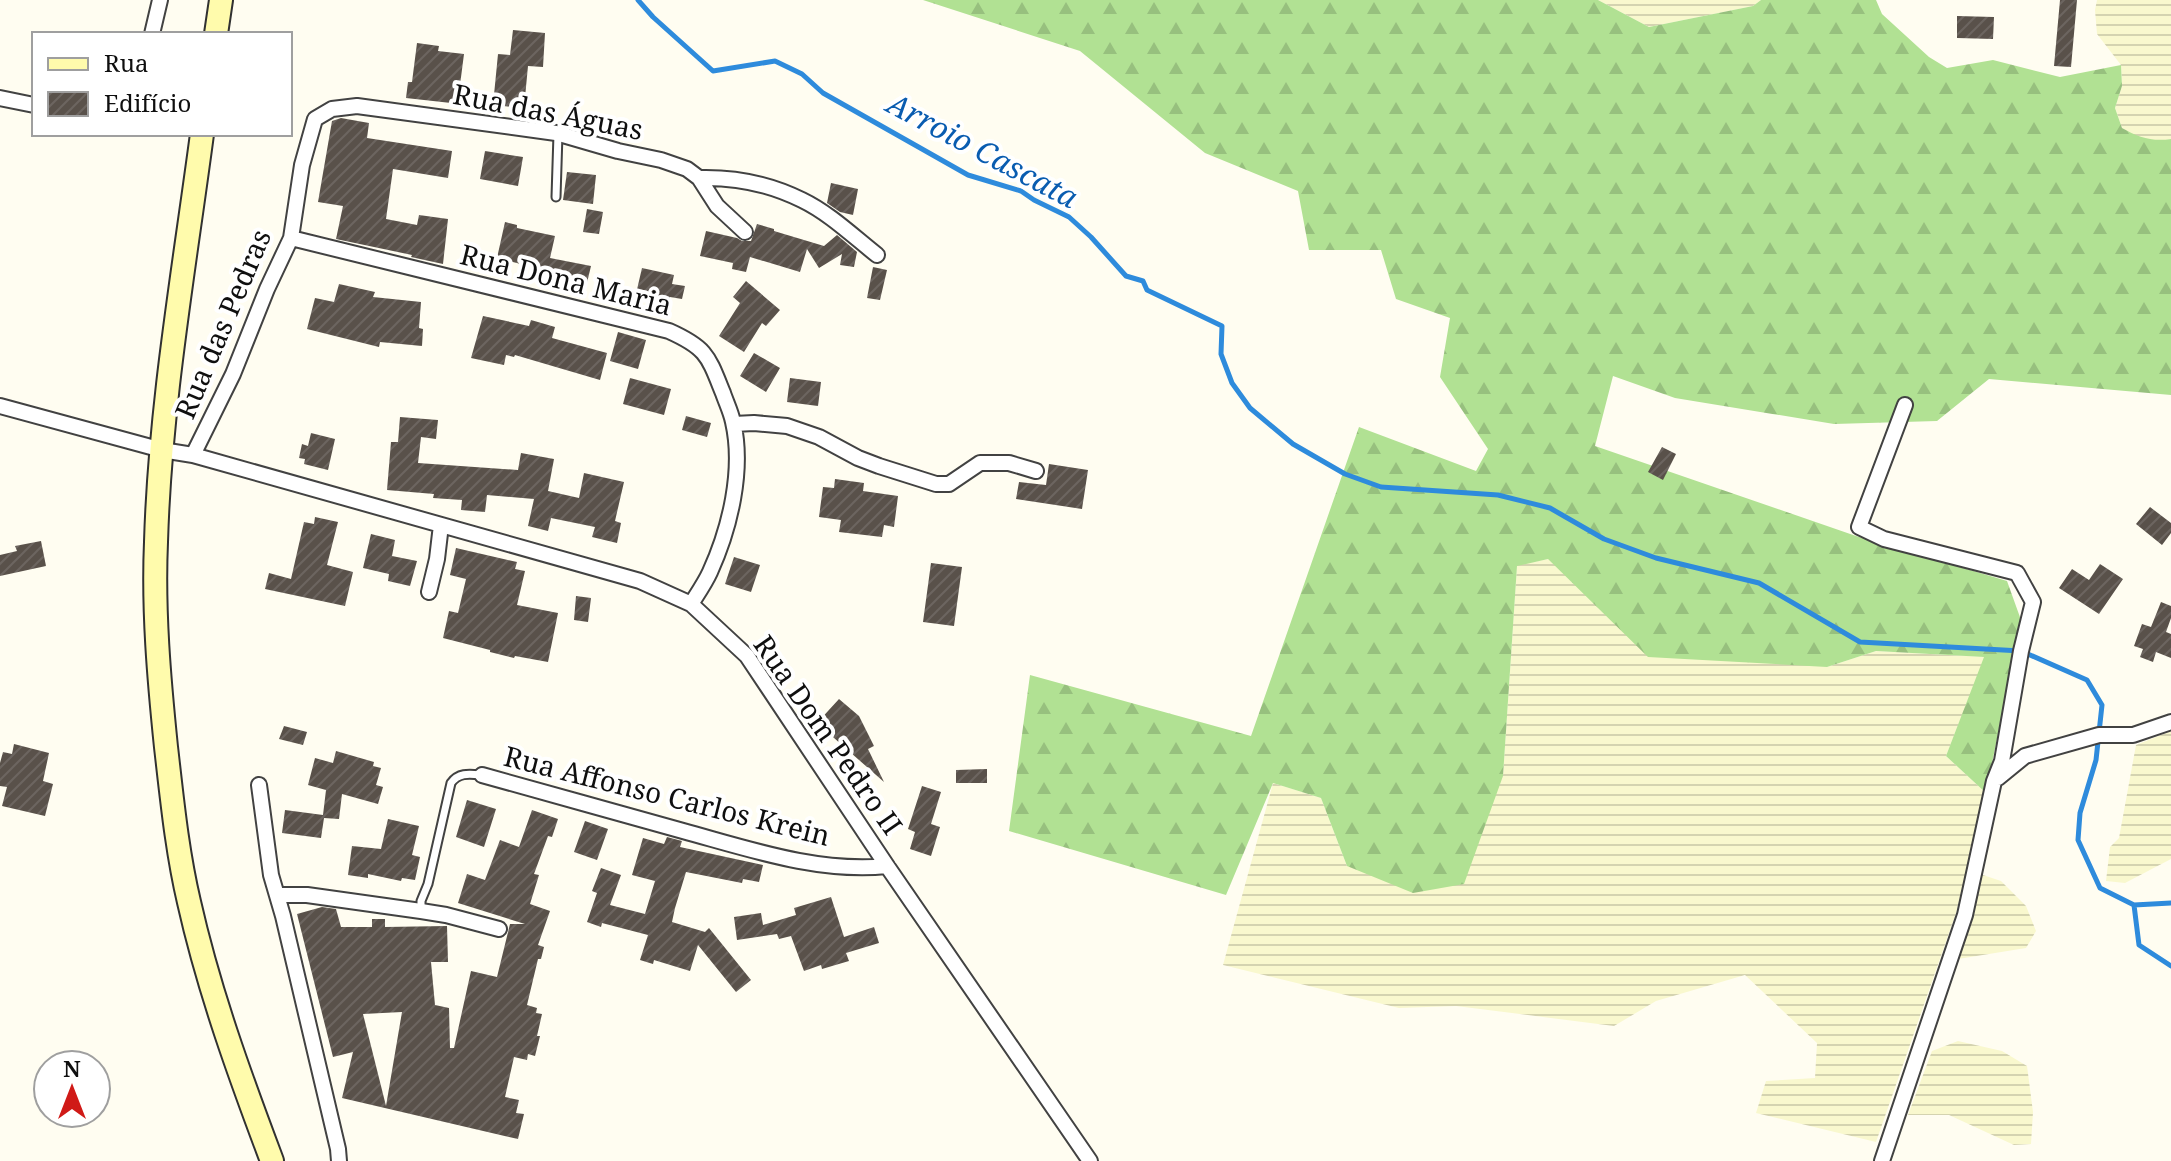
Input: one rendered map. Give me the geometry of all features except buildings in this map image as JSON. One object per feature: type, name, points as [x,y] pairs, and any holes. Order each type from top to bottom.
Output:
[{"type":"main road","points":[[216,32],[221,0]]},
{"type":"main road","points":[[202,136],[167,384],[156,543],[160,683],[174,822],[189,902],[237,1070],[272,1161]]},
{"type":"street","points":[[152,32],[160,0]]},
{"type":"street","points":[[0,98],[32,105]]},
{"type":"street","name":"Rua das Águas","points":[[315,119],[332,109],[357,106],[558,134],[661,160],[687,169],[699,178],[717,206],[745,232]]},
{"type":"street","name":"Rua das Pedras","points":[[193,455],[233,374],[291,238],[302,165],[315,119]]},
{"type":"street","points":[[699,178],[742,180],[803,200],[877,255]]},
{"type":"street","name":"Rua Dona Maria","points":[[291,238],[669,331],[692,341],[714,369],[734,424],[737,463],[723,538],[709,574],[691,604]]},
{"type":"street","points":[[1882,1161],[1965,915],[1994,781],[2002,761],[2021,651],[2033,602],[2017,573],[1884,539],[1859,527],[1905,405]]},
{"type":"street","name":"Rua Dom Pedro II","points":[[0,406],[162,450],[193,455],[640,581],[691,604],[747,656],[1090,1161]]},
{"type":"street","points":[[734,424],[787,426],[819,437],[879,466],[936,484],[949,484],[980,463],[1009,463],[1036,471]]},
{"type":"street","points":[[429,592],[441,525]]},
{"type":"street","points":[[1994,781],[2025,756],[2099,735],[2133,735],[2171,722]]},
{"type":"street","name":"Rua Affonso Carlos Krein","points":[[482,775],[775,856],[836,866],[887,866]]},
{"type":"street","points":[[259,785],[271,875],[339,1161]]},
{"type":"street","points":[[278,895],[307,895],[421,911],[499,929]]},
{"type":"lane","points":[[556,197],[558,134]]},
{"type":"lane","points":[[421,911],[451,783],[460,775],[482,775]]},
{"type":"green space","points":[[923,0],[1598,0],[1649,27],[1753,6],[1761,0],[1876,0],[1882,14],[1929,57],[1947,68],[1993,60],[2060,77],[2121,65],[2122,86],[2115,108],[2122,128],[2145,138],[2171,139],[2171,395],[1989,379],[1937,421],[1834,424],[1675,398],[1613,376],[1595,446],[1856,536],[2007,581],[2021,620],[1986,793],[1946,756],[1984,657],[1876,651],[1827,667],[1648,657],[1548,559],[1517,566],[1503,776],[1464,884],[1413,893],[1347,866],[1321,798],[1273,783],[1226,895],[1009,831],[1030,675],[1251,736],[1359,427],[1476,471],[1488,449],[1440,377],[1450,318],[1396,299],[1381,250],[1309,250],[1298,191],[1205,153],[1080,51]]},
{"type":"green space","points":[[1598,0],[1761,0],[1753,6],[1649,27]]},
{"type":"green space","points":[[2097,0],[2171,0],[2171,139],[2139,138],[2122,128],[2115,108],[2122,86],[2121,65],[2097,34]]},
{"type":"green space","points":[[1548,559],[1827,667],[1876,651],[1985,657],[1946,756],[1986,793],[1956,913],[1876,1142],[1756,1113],[1766,1081],[1815,1078],[1817,1043],[1745,975],[1656,1001],[1614,1026],[1456,1006],[1399,1008],[1223,965],[1273,783],[1321,798],[1347,866],[1503,776],[1517,565]]},
{"type":"green space","points":[[2171,731],[2171,859],[2125,883],[2106,881],[2110,847],[2119,838],[2136,745]]},
{"type":"green space","points":[[1980,874],[2001,881],[2026,906],[2036,931],[2026,948],[1958,959]]},
{"type":"green space","points":[[1958,1041],[2002,1051],[2027,1066],[2033,1112],[2031,1144],[2014,1145],[1949,1115],[1908,1115],[1932,1051]]},
{"type":"waterway","name":"Arroio Cascata","points":[[638,0],[713,71],[775,61],[802,74],[823,93],[968,175],[1021,191],[1069,217],[1126,276],[1143,281],[1147,290],[1222,326],[1221,354],[1232,383],[1250,408],[1293,444],[1345,474],[1381,487],[1498,495],[1550,508],[1604,539],[1656,558],[1759,583],[1860,642],[2021,651],[2087,680],[2102,705],[2096,760],[2080,813],[2078,840],[2100,888],[2134,905]]},
{"type":"waterway","points":[[2171,903],[2134,905],[2139,945],[2171,966]]}]
